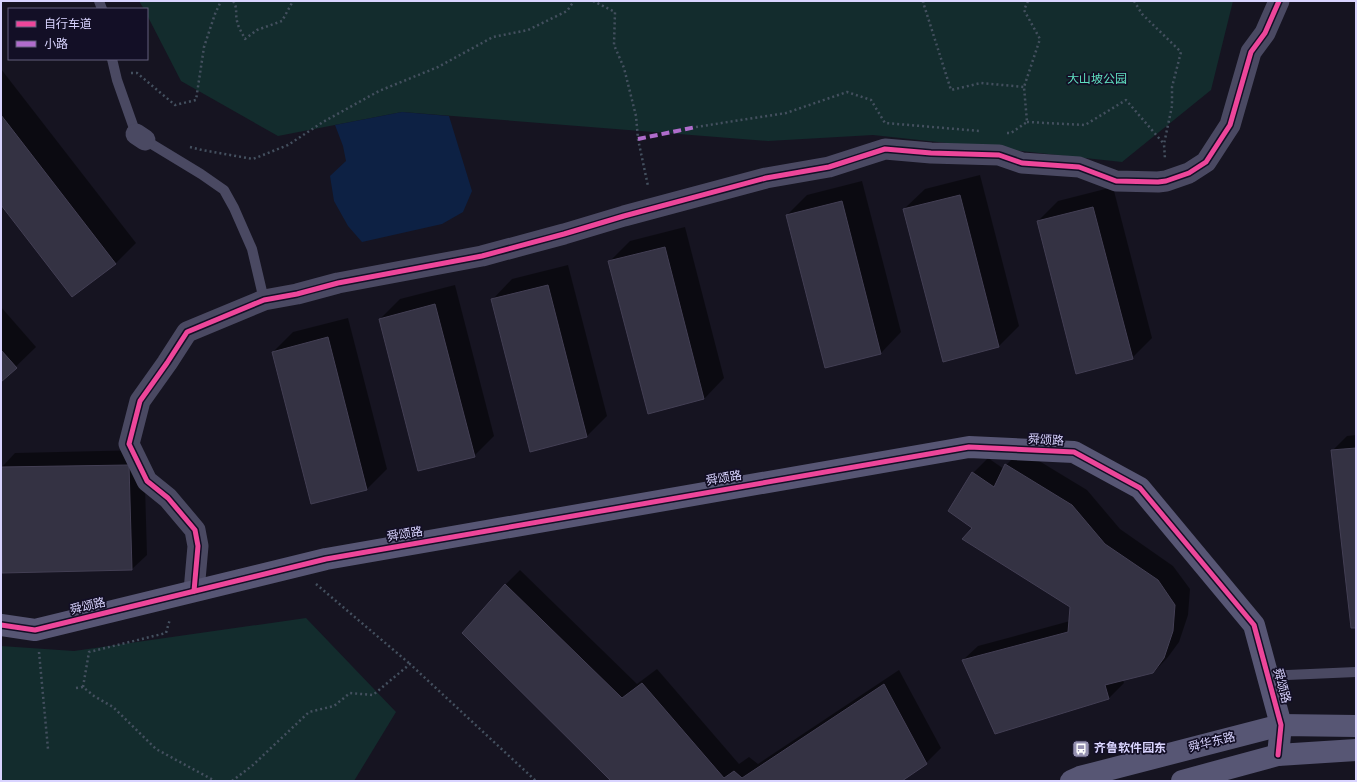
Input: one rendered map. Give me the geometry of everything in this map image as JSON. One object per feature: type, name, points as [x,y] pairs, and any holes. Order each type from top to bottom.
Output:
[{"type":"street","points":[[1259,41],[1260,11],[1263,1]]},
{"type":"street","points":[[185,593],[198,546],[195,530],[168,498],[147,482],[129,444],[140,401],[167,364],[187,332],[264,300],[297,294],[338,283],[482,256],[653,208],[766,178],[829,166],[885,149],[931,153],[998,155],[1022,163],[1079,167],[1116,180],[1166,181],[1189,172],[1206,162],[1230,124],[1251,52],[1265,33],[1279,1]]},
{"type":"street","name":"舜颂路","points":[[1,625],[35,630],[295,566],[342,556],[968,447],[1074,452],[1140,488],[1254,625],[1281,725],[1278,755]]},
{"type":"street","name":"舜华东路","points":[[1071,781],[1080,776],[1281,725],[1356,726]]},
{"type":"street","points":[[1182,781],[1278,755],[1356,750]]},
{"type":"lane","points":[[112,60],[118,83],[140,137],[224,190],[234,208],[252,250],[264,300]]},
{"type":"lane","points":[[1268,676],[1356,672]]},
{"type":"path","points":[[118,83],[126,73],[137,73],[175,104],[196,100],[204,47],[215,14],[222,1]]},
{"type":"path","points":[[233,1],[236,6],[236,20],[245,39],[257,30],[282,21],[293,1]]},
{"type":"path","points":[[189,146],[202,150],[253,159],[288,145],[324,122],[379,91],[438,67],[493,36],[528,30],[567,11],[574,1]]},
{"type":"path","points":[[594,1],[616,12],[614,45],[624,68],[634,109],[638,139],[653,208]]},
{"type":"path","points":[[924,1],[923,2],[951,90],[981,83],[1024,87]]},
{"type":"path","points":[[1027,122],[1024,87],[1040,39],[1024,10],[1028,1]]},
{"type":"path","points":[[1134,1],[1142,14],[1181,52],[1172,87],[1172,106],[1164,144],[1167,171],[1166,181]]},
{"type":"path","points":[[696,127],[786,113],[847,92],[871,100],[885,123],[987,131]]},
{"type":"path","points":[[1003,132],[1011,133],[1027,122],[1085,125],[1126,100],[1164,144]]},
{"type":"path","points":[[295,566],[410,664],[536,781]]},
{"type":"path","points":[[83,687],[89,652],[166,633],[185,593]]},
{"type":"path","points":[[35,630],[48,749]]},
{"type":"path","points":[[232,781],[253,765],[309,712],[334,706],[350,693],[373,695],[410,664]]},
{"type":"path","points":[[76,688],[83,687],[113,708],[156,750],[215,781]]},
{"type":"green space","name":"大山坡公园","points":[[139,1],[1233,1],[1211,90],[1122,162],[873,135],[768,141],[402,112],[278,136],[181,81],[148,17],[148,8],[143,8]]},
{"type":"green space","points":[[306,618],[396,712],[354,781],[1,781],[1,646],[74,651]]},
{"type":"water","points":[[402,112],[449,116],[472,191],[463,212],[442,224],[362,242],[348,226],[334,201],[330,176],[346,161],[343,146],[335,125]]},
{"type":"building","points":[[1,115],[116,264],[72,297],[1,205]]},
{"type":"building","points":[[960,195],[999,347],[943,362],[903,209]]},
{"type":"building","points":[[842,201],[881,354],[825,368],[786,215]]},
{"type":"building","points":[[1093,207],[1133,359],[1076,374],[1037,221]]},
{"type":"building","points":[[665,247],[704,399],[648,414],[608,261]]},
{"type":"building","points":[[548,285],[587,437],[530,452],[491,299]]},
{"type":"building","points":[[435,304],[475,457],[418,471],[379,319]]},
{"type":"building","points":[[328,337],[367,490],[311,504],[272,352]]},
{"type":"building","points":[[1,350],[17,368],[1,382]]},
{"type":"building","points":[[1356,448],[1356,628],[1351,628],[1331,450]]},
{"type":"building","points":[[1005,464],[1072,505],[1105,544],[1158,580],[1175,605],[1173,631],[1164,658],[1153,673],[1105,685],[1109,699],[995,734],[962,660],[1068,632],[1070,607],[962,539],[972,528],[948,511],[972,472],[994,487]]},
{"type":"building","points":[[129,465],[132,570],[2,573],[1,467]]},
{"type":"building","points":[[505,584],[622,698],[642,683],[724,778],[734,771],[742,778],[884,684],[927,764],[902,781],[611,781],[462,633]]},
{"type":"marked path","points":[[638,139],[696,127]]},
{"type":"cycle path","points":[[194,591],[198,546],[195,530],[168,498],[147,481],[129,444],[140,401],[187,332],[264,300],[297,294],[338,283],[482,256],[766,178],[829,167],[885,149],[931,153],[999,155],[1022,163],[1079,167],[1116,181],[1166,181],[1189,173],[1206,162],[1230,125],[1251,52],[1265,33],[1279,1]]},
{"type":"cycle path","points":[[1,625],[35,630],[326,559],[969,447],[1074,452],[1140,488],[1254,625],[1281,725],[1278,755]]},
{"type":"place","name":"齐鲁软件园东","points":[[1081,749]]}]
